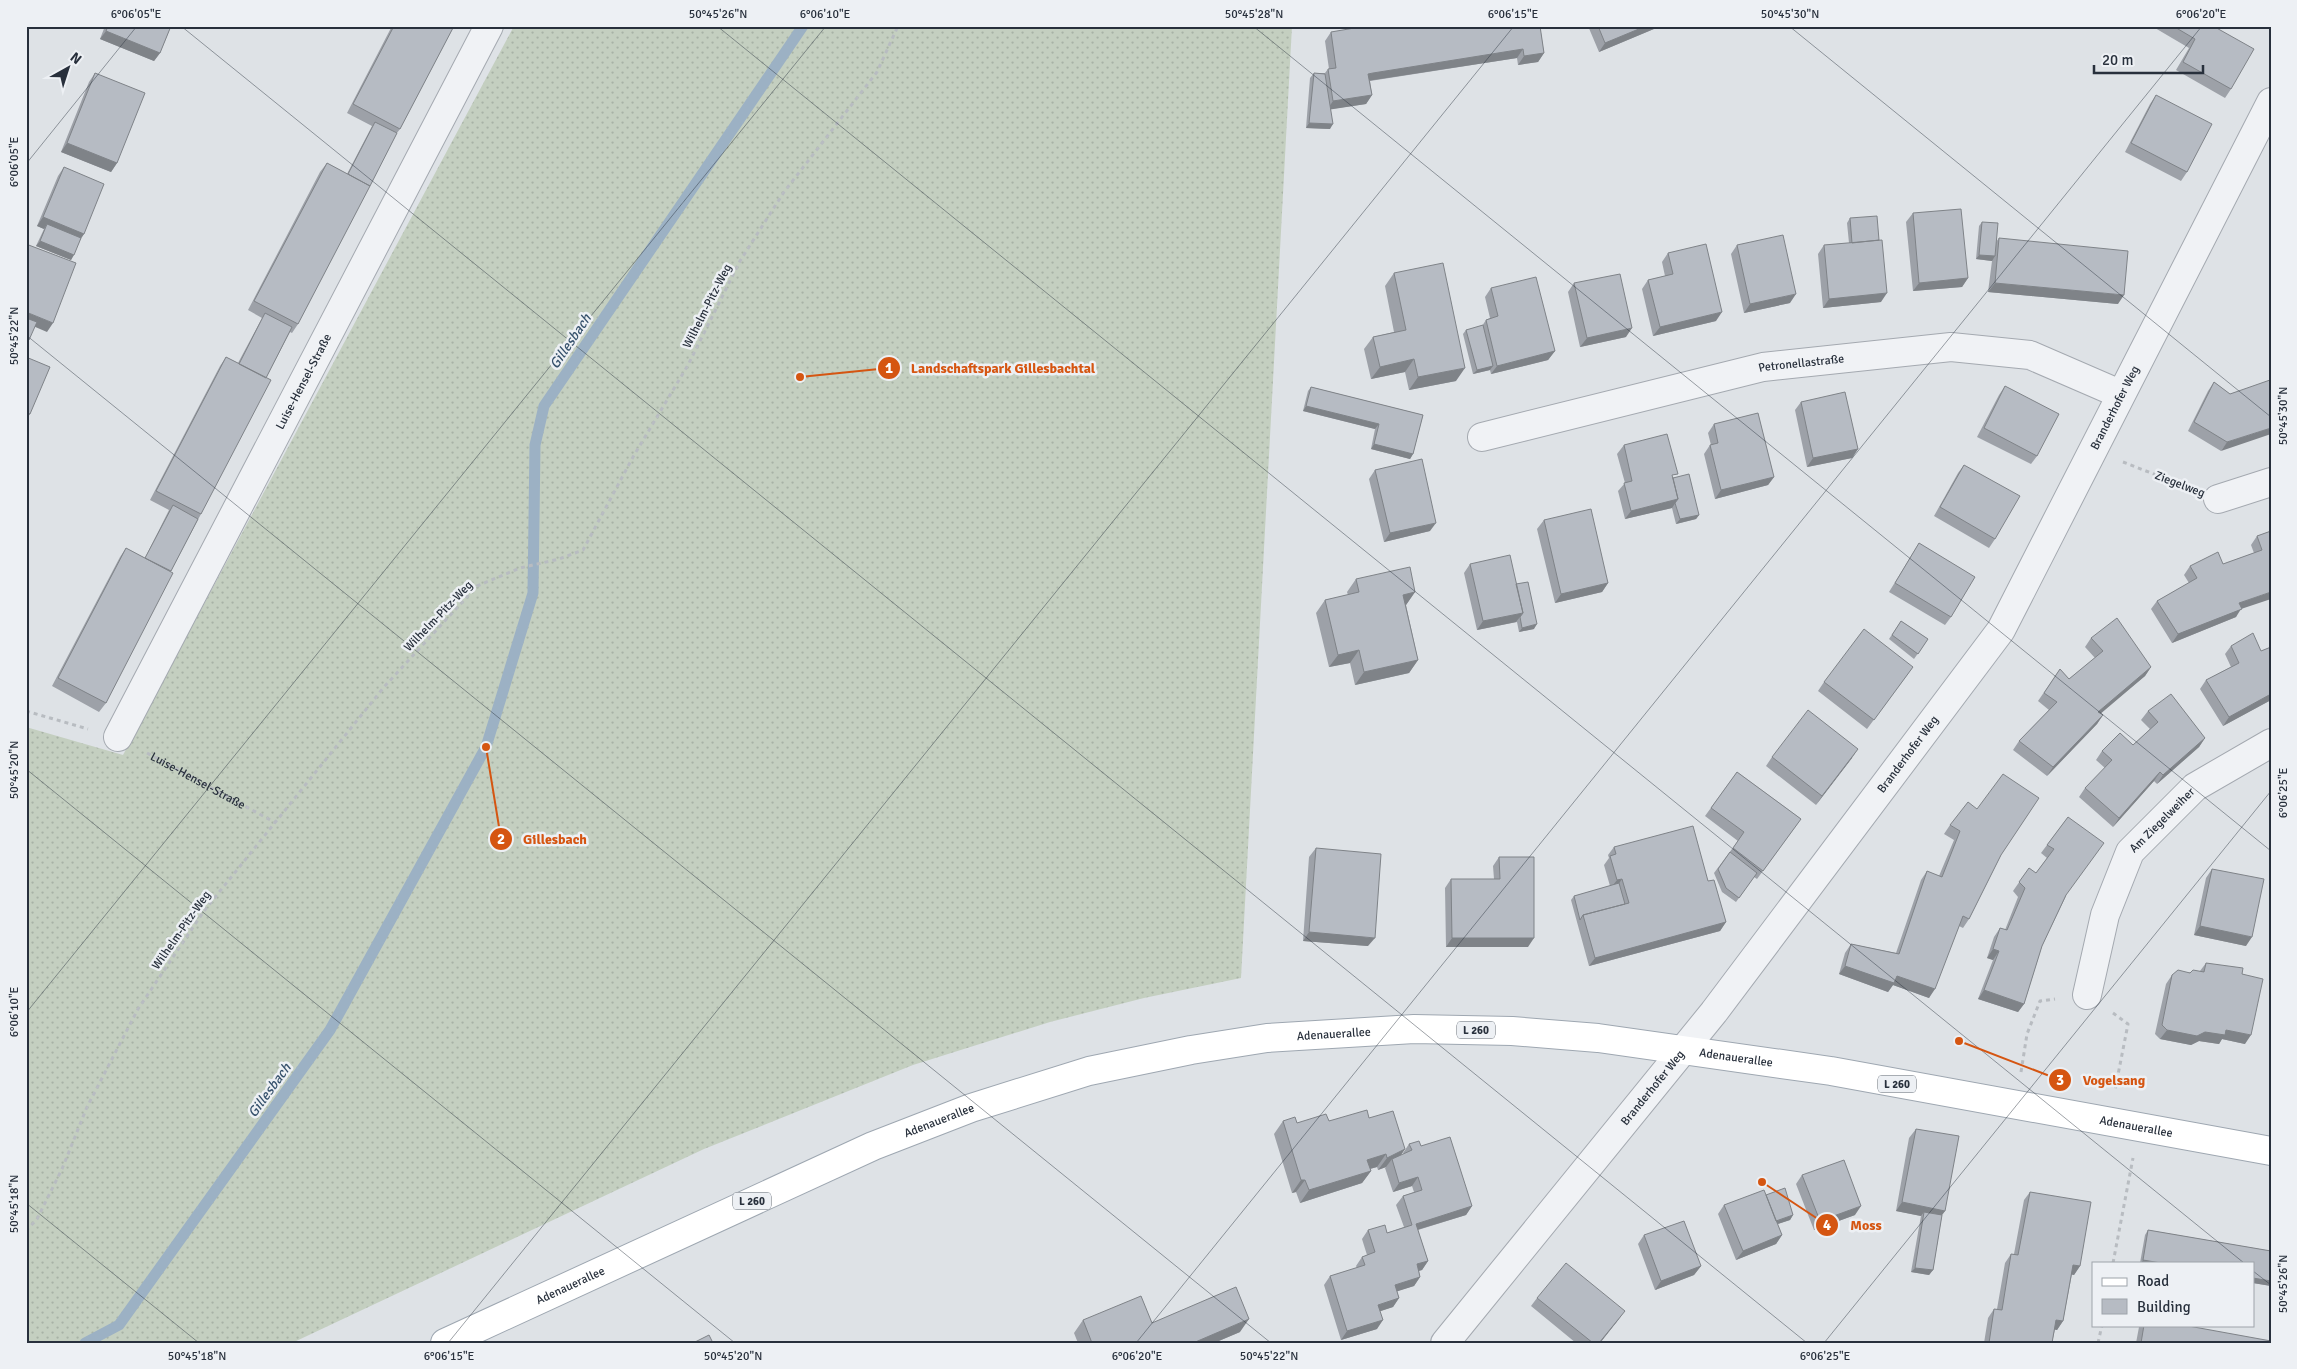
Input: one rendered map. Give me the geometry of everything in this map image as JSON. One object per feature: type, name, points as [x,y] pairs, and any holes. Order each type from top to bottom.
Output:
[{"type":"main road","name":"Adenauerallee","points":[[445,1343],[873,1146],[971,1108],[1088,1071],[1191,1050],[1267,1038],[1414,1029],[1512,1031],[1598,1038],[1831,1071],[2271,1151]]},
{"type":"street","name":"Luise-Hensel-Straße","points":[[118,737],[489,26]]},
{"type":"street","name":"Branderhofer Weg","points":[[1445,1343],[1684,1049],[1866,812],[2001,630],[2091,450],[2271,102]]},
{"type":"street","name":"Petronellastraße","points":[[1482,437],[1763,367],[1951,347],[2030,356],[2120,394]]},
{"type":"street","name":"Ziegelweg","points":[[2218,499],[2271,482]]},
{"type":"street","name":"Am Ziegelweiher","points":[[2087,995],[2105,915],[2130,852],[2194,787],[2271,743]]},
{"type":"path","name":"Wilhelm-Pitz-Weg","points":[[26,1231],[37,1219],[62,1168],[87,1107],[138,1009],[204,911],[384,687],[477,586],[520,568],[583,550],[633,457],[688,364],[740,261],[784,192],[877,72],[898,26]]},
{"type":"path","name":"Ziegelweg","points":[[2091,450],[2218,499]]},
{"type":"path","name":"Luise-Hensel-Straße","points":[[26,711],[118,737],[276,823]]},
{"type":"path","points":[[2015,1105],[2027,1034],[2040,1001],[2087,995],[2128,1024],[2110,1123]]},
{"type":"path","points":[[2113,1262],[2128,1179]]},
{"type":"path","points":[[2098,1343],[2102,1326]]},
{"type":"green space","points":[[514,26],[1292,26],[1241,978],[1144,998],[1050,1022],[913,1065],[704,1149],[292,1343],[26,1343],[26,727],[123,755]]},
{"type":"building","points":[[108,26],[171,26],[160,53],[106,31]]},
{"type":"building","points":[[394,26],[454,26],[400,129],[353,104]]},
{"type":"building","points":[[1366,26],[1540,26],[1544,53],[1524,56],[1523,49],[1368,74],[1372,95],[1333,101],[1328,69],[1336,68],[1331,32]]},
{"type":"building","points":[[1598,26],[1646,26],[1605,43]]},
{"type":"building","points":[[2173,26],[2213,26],[2254,49],[2231,89],[2183,62],[2195,39]]},
{"type":"building","points":[[95,73],[145,93],[117,163],[67,143]]},
{"type":"building","points":[[1314,73],[1325,74],[1333,124],[1309,123]]},
{"type":"building","points":[[2156,95],[2212,124],[2187,172],[2131,143]]},
{"type":"building","points":[[375,122],[397,133],[370,186],[348,174]]},
{"type":"building","points":[[327,163],[370,186],[298,324],[254,301]]},
{"type":"building","points":[[64,167],[104,184],[84,234],[43,217]]},
{"type":"building","points":[[1961,209],[1968,278],[1919,283],[1913,213]]},
{"type":"building","points":[[1877,216],[1879,240],[1852,243],[1850,218]]},
{"type":"building","points":[[1982,222],[1998,223],[1995,256],[1979,255]]},
{"type":"building","points":[[47,224],[81,238],[74,255],[40,241]]},
{"type":"building","points":[[1783,235],[1796,294],[1750,304],[1737,245]]},
{"type":"building","points":[[1999,238],[2128,251],[2124,295],[1995,283]]},
{"type":"building","points":[[1882,240],[1887,293],[1829,299],[1824,245]]},
{"type":"building","points":[[26,244],[76,263],[53,323],[26,312]]},
{"type":"building","points":[[1706,244],[1722,312],[1660,327],[1648,280],[1673,274],[1668,253]]},
{"type":"building","points":[[1443,263],[1465,368],[1418,377],[1414,359],[1380,367],[1373,337],[1406,330],[1394,273]]},
{"type":"building","points":[[1620,274],[1632,328],[1587,338],[1574,283]]},
{"type":"building","points":[[1536,277],[1555,351],[1497,366],[1486,320],[1498,316],[1491,288]]},
{"type":"building","points":[[265,313],[292,327],[266,378],[239,364]]},
{"type":"building","points":[[26,318],[37,322],[29,340],[26,339]]},
{"type":"building","points":[[1483,325],[1493,366],[1477,370],[1466,330]]},
{"type":"building","points":[[26,357],[50,367],[30,414],[26,412]]},
{"type":"building","points":[[226,357],[271,380],[201,514],[156,491]]},
{"type":"building","points":[[2270,380],[2271,428],[2227,442],[2194,422],[2214,382],[2230,394]]},
{"type":"building","points":[[2005,386],[2059,414],[2037,456],[1984,428]]},
{"type":"building","points":[[1311,387],[1423,415],[1413,454],[1374,444],[1379,424],[1306,406]]},
{"type":"building","points":[[1845,392],[1858,449],[1813,458],[1801,402]]},
{"type":"building","points":[[1758,413],[1774,477],[1721,490],[1710,445],[1718,443],[1714,424]]},
{"type":"building","points":[[1667,434],[1678,474],[1672,475],[1678,499],[1631,511],[1624,483],[1632,481],[1624,445]]},
{"type":"building","points":[[1422,459],[1436,523],[1390,533],[1375,470]]},
{"type":"building","points":[[1964,465],[2020,496],[1995,539],[1940,507]]},
{"type":"building","points":[[1689,474],[1699,515],[1680,519],[1675,503],[1678,499],[1673,478]]},
{"type":"building","points":[[173,505],[198,519],[171,571],[145,558]]},
{"type":"building","points":[[1591,509],[1608,583],[1561,594],[1544,520]]},
{"type":"building","points":[[2271,531],[2271,592],[2239,603],[2242,609],[2178,634],[2157,601],[2197,578],[2190,566],[2218,552],[2223,564],[2262,550],[2257,536]]},
{"type":"building","points":[[1919,543],[1975,577],[1951,617],[1895,583]]},
{"type":"building","points":[[126,548],[173,573],[106,703],[58,678]]},
{"type":"building","points":[[1510,555],[1523,613],[1483,621],[1470,564]]},
{"type":"building","points":[[1410,567],[1415,592],[1403,595],[1418,660],[1364,672],[1359,650],[1338,655],[1325,600],[1359,592],[1356,579]]},
{"type":"building","points":[[1528,582],[1537,624],[1522,628],[1520,617],[1523,613],[1516,584]]},
{"type":"building","points":[[2117,618],[2151,667],[2098,712],[2103,715],[2053,767],[2019,741],[2057,702],[2044,693],[2060,669],[2069,679],[2103,651],[2091,638]]},
{"type":"building","points":[[1901,621],[1928,639],[1918,654],[1892,635]]},
{"type":"building","points":[[1864,629],[1913,667],[1874,720],[1824,682]]},
{"type":"building","points":[[2253,633],[2261,651],[2271,647],[2271,694],[2229,717],[2206,680],[2239,663],[2231,646]]},
{"type":"building","points":[[2171,694],[2205,738],[2163,775],[2160,772],[2119,818],[2085,788],[2112,760],[2102,751],[2120,733],[2133,745],[2158,722],[2148,711]]},
{"type":"building","points":[[1808,710],[1858,749],[1822,796],[1772,757]]},
{"type":"building","points":[[1737,772],[1801,819],[1763,871],[1733,848],[1744,832],[1711,808]]},
{"type":"building","points":[[2003,774],[2039,798],[2001,855],[1969,919],[1963,916],[1935,989],[1897,976],[1894,983],[1845,966],[1851,944],[1899,954],[1927,871],[1942,877],[1960,831],[1950,825],[1968,802],[1977,809]]},
{"type":"building","points":[[2068,817],[2104,843],[2066,895],[2042,946],[2024,1004],[1984,990],[1999,951],[1993,949],[2000,928],[2007,930],[2025,888],[2019,882],[2029,868],[2036,873],[2054,849],[2047,845]]},
{"type":"building","points":[[1693,826],[1708,881],[1714,880],[1726,922],[1595,958],[1583,915],[1629,903],[1622,879],[1617,880],[1610,856],[1616,854],[1614,847]]},
{"type":"building","points":[[1316,848],[1381,854],[1375,938],[1309,932]]},
{"type":"building","points":[[1730,852],[1757,873],[1739,898],[1726,888],[1718,869]]},
{"type":"building","points":[[1499,857],[1534,857],[1534,938],[1452,938],[1451,879],[1500,879]]},
{"type":"building","points":[[2212,869],[2264,879],[2252,937],[2200,926]]},
{"type":"building","points":[[1619,883],[1625,904],[1583,915],[1580,920],[1574,896]]},
{"type":"building","points":[[2206,963],[2243,968],[2242,974],[2263,979],[2251,1035],[2226,1030],[2225,1035],[2205,1032],[2197,1036],[2167,1030],[2162,1025],[2172,975],[2178,970],[2190,973],[2193,970],[2204,972]]},
{"type":"building","points":[[1367,1110],[1369,1118],[1393,1111],[1405,1149],[1387,1158],[1386,1154],[1367,1160],[1371,1171],[1309,1190],[1305,1180],[1301,1180],[1283,1121],[1295,1117],[1297,1123],[1326,1114],[1329,1121]]},
{"type":"building","points":[[1916,1129],[1959,1136],[1945,1211],[1902,1202]]},
{"type":"building","points":[[1450,1137],[1472,1206],[1416,1224],[1428,1261],[1417,1264],[1420,1277],[1395,1285],[1399,1298],[1378,1305],[1383,1320],[1347,1331],[1330,1276],[1365,1265],[1362,1257],[1375,1252],[1368,1230],[1385,1225],[1387,1233],[1412,1225],[1403,1196],[1422,1190],[1418,1177],[1399,1183],[1392,1159],[1412,1150],[1409,1144],[1419,1141],[1421,1146]]},
{"type":"building","points":[[1844,1160],[1861,1206],[1820,1221],[1802,1175]]},
{"type":"building","points":[[1785,1188],[1793,1215],[1776,1221],[1766,1195]]},
{"type":"building","points":[[1764,1190],[1782,1235],[1743,1251],[1724,1205]]},
{"type":"building","points":[[2030,1192],[2091,1202],[2080,1266],[2073,1265],[2063,1321],[2056,1320],[2052,1343],[1989,1343],[1994,1309],[2002,1310],[2011,1254],[2018,1255]]},
{"type":"building","points":[[1924,1212],[1942,1215],[1933,1270],[1915,1268]]},
{"type":"building","points":[[1684,1221],[1701,1266],[1661,1281],[1644,1235]]},
{"type":"building","points":[[2148,1230],[2271,1251],[2271,1281],[2254,1278],[2254,1262],[2155,1262],[2143,1260]]},
{"type":"building","points":[[1566,1263],[1625,1311],[1599,1343],[1593,1343],[1537,1298]]},
{"type":"building","points":[[1236,1287],[1249,1319],[1193,1343],[1092,1343],[1083,1320],[1141,1296],[1152,1323]]},
{"type":"building","points":[[2144,1326],[2188,1326],[2271,1341],[2271,1343],[2141,1343]]},
{"type":"building","points":[[709,1335],[713,1343],[693,1343]]},
{"type":"waterway","name":"Gillesbach","points":[[85,1343],[119,1325],[330,1030],[486,747],[533,593],[535,445],[544,406],[803,26]]},
{"type":"place","name":"Landschaftspark Gillesbachtal","points":[[800,377]]},
{"type":"place","name":"Gillesbach","points":[[486,747]]},
{"type":"place","name":"Vogelsang","points":[[1959,1041]]},
{"type":"place","name":"Moss","points":[[1762,1182]]}]
